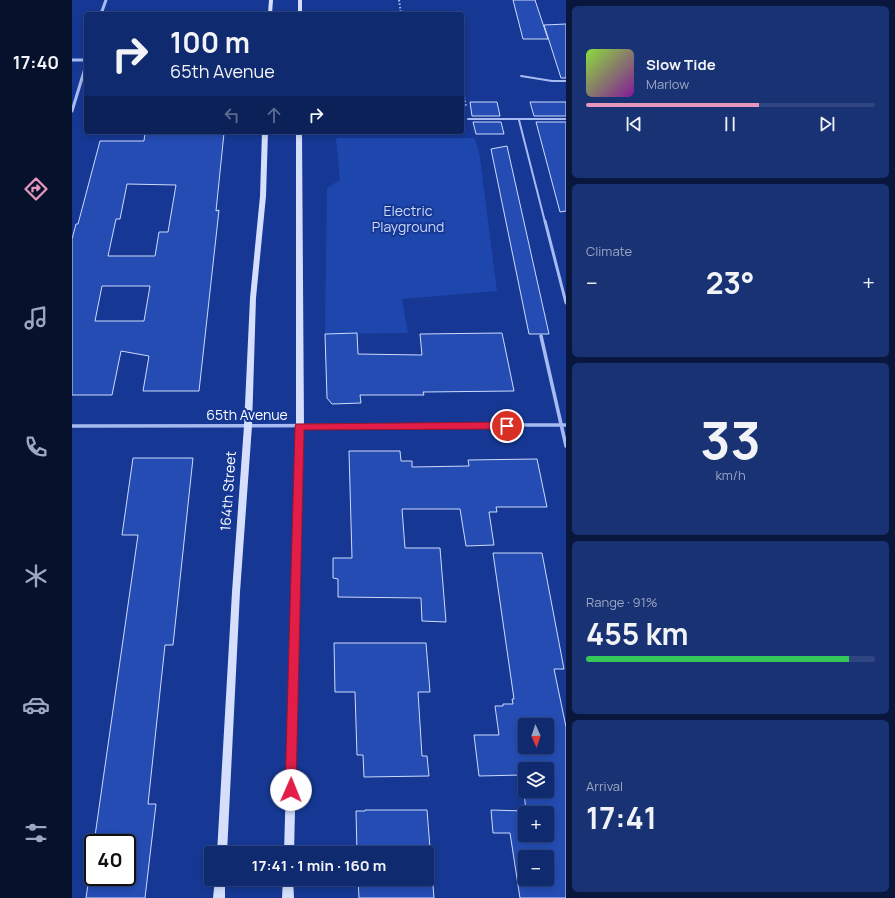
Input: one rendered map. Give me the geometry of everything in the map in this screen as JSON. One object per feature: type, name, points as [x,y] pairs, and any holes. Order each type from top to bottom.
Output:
[{"type":"street","points":[[102,12],[106,0]]},
{"type":"street","points":[[270,12],[271,0]]},
{"type":"street","points":[[300,0],[300,12]]},
{"type":"street","points":[[72,60],[84,60]]},
{"type":"street","points":[[72,111],[84,72]]},
{"type":"street","name":"164th Street","points":[[222,846],[236,592],[248,426],[253,298],[262,196],[265,134]]},
{"type":"street","points":[[289,846],[300,427],[299,134]]},
{"type":"street","points":[[541,336],[564,425],[566,446]]},
{"type":"street","name":"65th Avenue","points":[[72,426],[300,427],[564,425]]},
{"type":"street","points":[[219,898],[220,886]]},
{"type":"street","points":[[288,886],[288,898]]},
{"type":"lane","points":[[521,76],[552,82],[566,81]]},
{"type":"lane","points":[[468,119],[566,119]]},
{"type":"lane","points":[[519,120],[566,303]]},
{"type":"path","points":[[399,0],[401,12]]},
{"type":"path","points":[[464,98],[468,119]]},
{"type":"green space","name":"Electric Playground","points":[[336,138],[474,138],[479,151],[497,291],[402,299],[408,333],[325,334],[327,188],[340,180]]},
{"type":"building","points":[[513,0],[535,0],[548,39],[523,39]]},
{"type":"building","points":[[566,24],[566,78],[561,78],[544,25]]},
{"type":"building","points":[[470,102],[497,102],[500,116],[472,116]]},
{"type":"building","points":[[530,102],[566,102],[566,116],[534,116]]},
{"type":"building","points":[[473,122],[501,122],[504,134],[476,134]]},
{"type":"building","points":[[536,122],[566,122],[566,211],[560,212]]},
{"type":"building","points":[[145,134],[224,134],[216,211],[219,210],[199,391],[143,391],[149,356],[121,351],[112,395],[72,395],[72,239],[76,224],[78,224],[100,141],[144,141]],"holes":[[[127,184],[176,185],[168,232],[159,232],[155,256],[108,256],[116,219],[120,219]],[[102,286],[150,286],[144,321],[95,321]]]},
{"type":"building","points":[[507,146],[549,334],[529,334],[491,149]]},
{"type":"building","points":[[357,333],[358,354],[422,355],[420,334],[502,333],[514,391],[423,392],[424,395],[360,395],[361,403],[332,404],[327,398],[325,334]]},
{"type":"building","points":[[349,451],[400,451],[401,461],[412,461],[412,467],[469,466],[468,460],[537,459],[547,507],[496,507],[497,512],[489,512],[494,545],[466,546],[460,509],[402,509],[405,548],[440,548],[446,622],[422,621],[421,598],[338,597],[338,579],[333,578],[333,558],[352,558]]},
{"type":"building","points":[[133,458],[193,458],[173,645],[165,645],[148,804],[156,804],[145,898],[86,898],[88,886],[136,886],[136,834],[95,834],[138,535],[122,535]]},
{"type":"building","points":[[493,553],[542,553],[564,669],[554,669],[566,727],[566,898],[520,898],[518,886],[554,886],[554,850],[518,850],[518,885],[510,833],[493,833],[491,810],[518,811],[518,842],[554,842],[554,806],[525,806],[525,798],[554,798],[554,762],[518,762],[518,775],[479,776],[474,735],[499,735],[495,706],[513,704],[512,699],[514,699]]},
{"type":"building","points":[[334,643],[426,643],[430,692],[418,692],[422,756],[427,756],[429,776],[364,777],[363,755],[357,755],[355,692],[335,692]]},
{"type":"building","points":[[427,810],[430,846],[357,846],[356,811]]},
{"type":"building","points":[[358,886],[433,886],[434,898],[359,898]]},
{"type":"route","points":[[291,790],[300,427],[507,426]]}]
